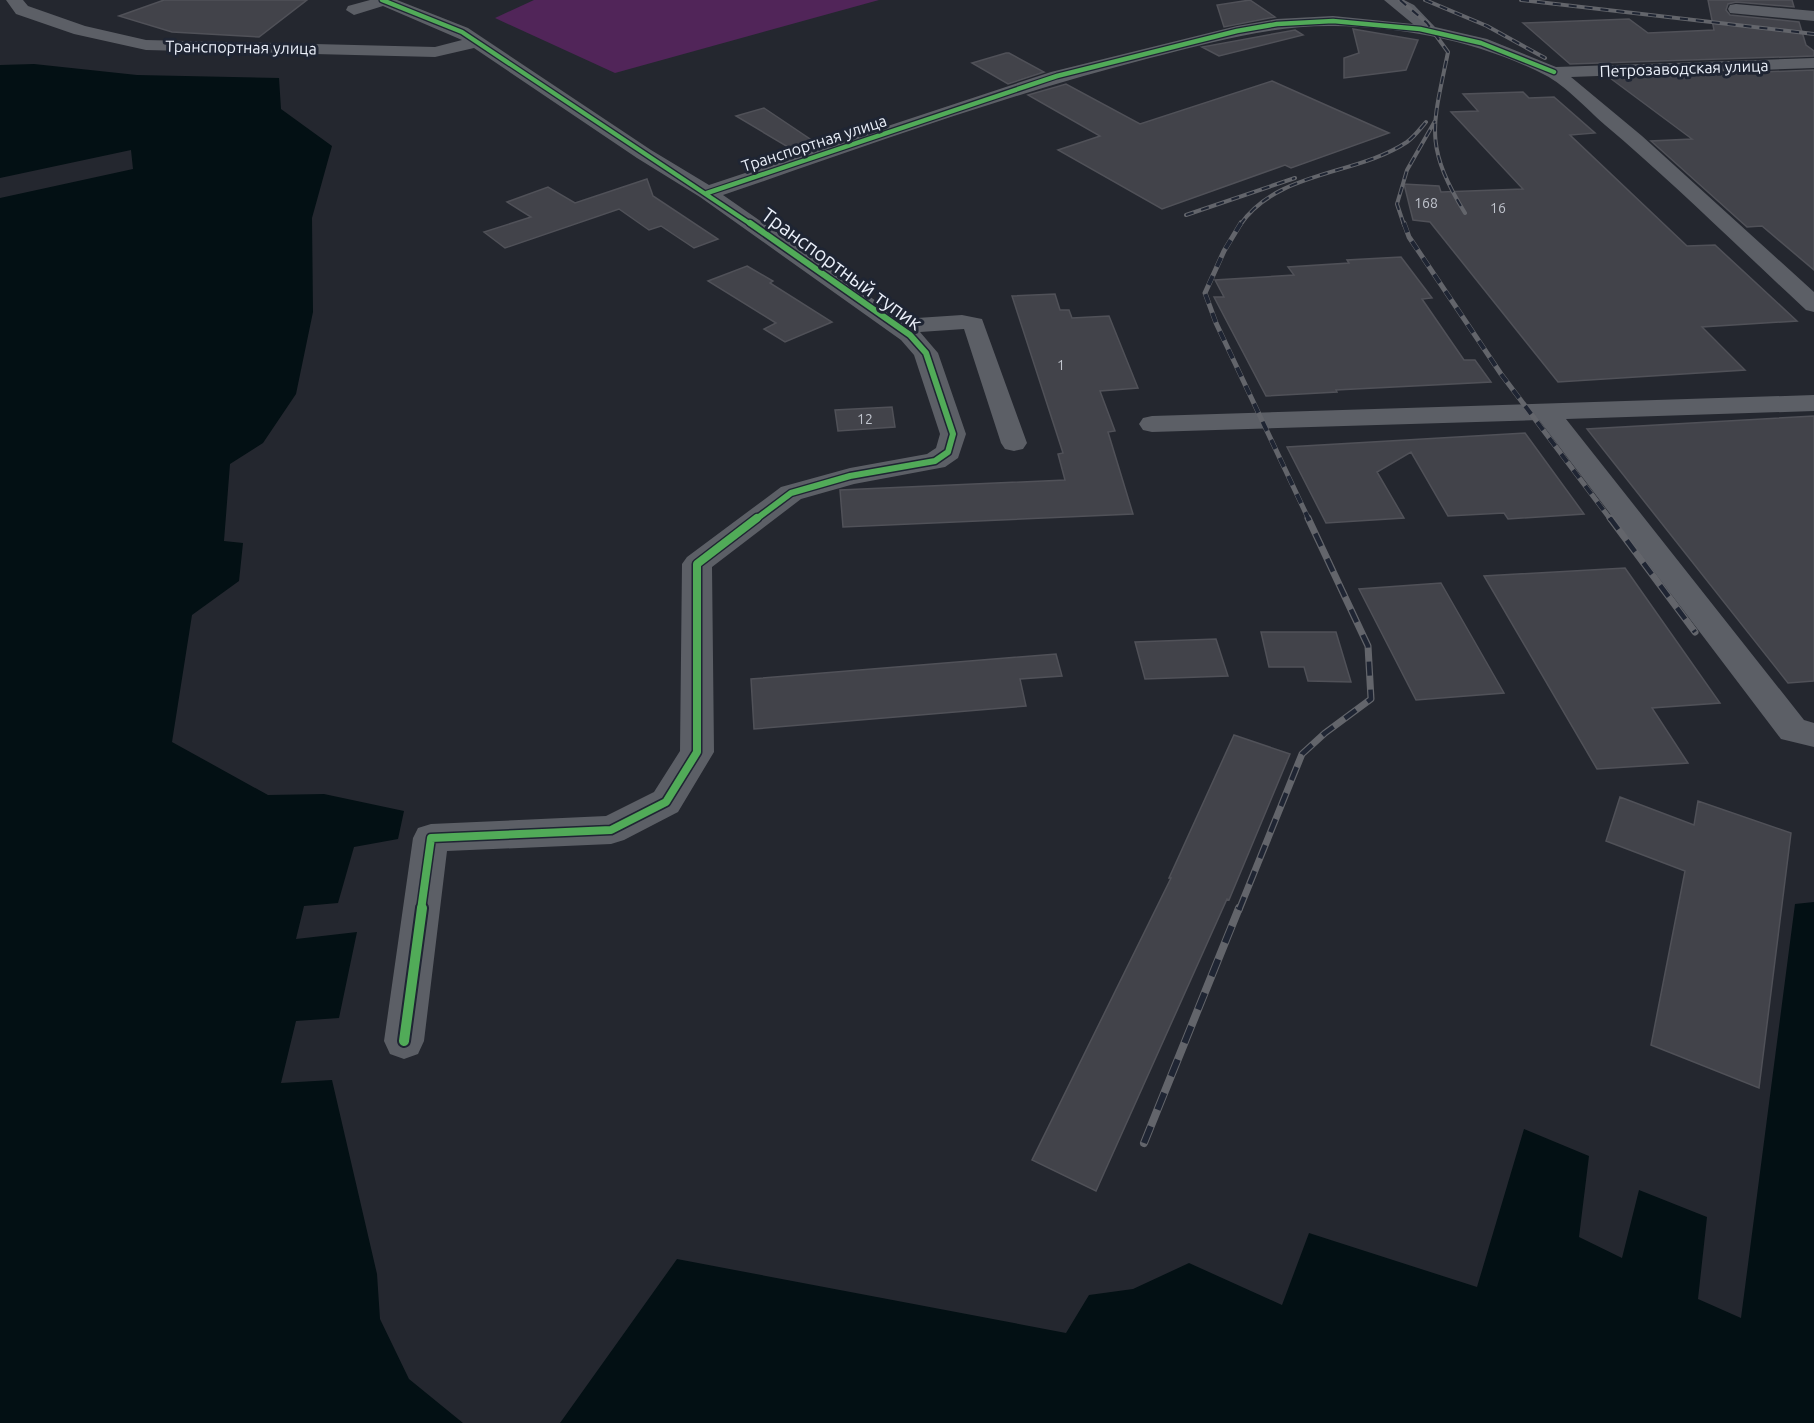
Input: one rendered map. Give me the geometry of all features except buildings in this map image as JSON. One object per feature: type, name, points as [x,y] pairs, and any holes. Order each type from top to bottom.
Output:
[{"type":"street","name":"Транспортная улица","points":[[14,0],[22,10],[80,30],[146,45],[435,52],[476,42]]},
{"type":"street","points":[[1392,0],[1408,9],[1430,31],[1481,43],[1554,72],[1635,140],[1814,305]]},
{"type":"street","points":[[354,10],[383,1],[462,32],[707,193]]},
{"type":"street","points":[[1736,9],[1814,16]]},
{"type":"street","name":"Транспортная улица","points":[[707,193],[1057,76],[1237,31],[1297,22],[1329,12],[1355,22],[1430,31]]},
{"type":"street","name":"Петрозаводская улица","points":[[1554,72],[1814,63]]},
{"type":"street","name":"Транспортный тупик","points":[[404,1041],[431,838],[611,830],[666,802],[697,752],[697,564],[791,493],[850,476],[935,461],[948,452],[953,434],[926,353],[910,335],[707,193]]},
{"type":"street","points":[[898,326],[962,321],[974,324],[1014,443]]},
{"type":"street","points":[[1152,424],[1814,403]]},
{"type":"street","points":[[1547,412],[1793,730],[1814,735]]},
{"type":"shaded area","points":[[534,0],[879,0],[615,73],[495,18]]},
{"type":"shaded area","points":[[34,64],[137,75],[279,78],[281,109],[332,146],[312,218],[313,312],[296,394],[263,443],[230,464],[224,541],[243,543],[239,581],[192,615],[172,742],[268,795],[324,794],[404,811],[398,839],[354,847],[338,903],[304,906],[296,939],[357,932],[339,1018],[296,1021],[281,1083],[332,1080],[377,1274],[380,1319],[409,1379],[463,1423],[0,1423],[0,198],[133,169],[131,150],[0,178],[0,65]]},
{"type":"shaded area","points":[[1814,902],[1814,1423],[560,1423],[677,1259],[1066,1333],[1089,1295],[1133,1289],[1189,1263],[1282,1305],[1309,1233],[1477,1287],[1524,1129],[1589,1156],[1579,1237],[1622,1258],[1639,1190],[1707,1217],[1698,1299],[1741,1318],[1795,904]]},
{"type":"railway","points":[[1400,0],[1427,23],[1448,52],[1438,99],[1435,134],[1437,151],[1443,169],[1465,213]]},
{"type":"railway","points":[[1425,0],[1487,26],[1545,58]]},
{"type":"railway","points":[[1521,0],[1814,34]]},
{"type":"railway","points":[[1404,225],[1397,204],[1407,170],[1435,121]]},
{"type":"railway","points":[[1240,225],[1256,207],[1275,194],[1296,184],[1387,153],[1410,140],[1426,122]]},
{"type":"railway","points":[[1186,215],[1295,178]]},
{"type":"railway","points":[[1241,223],[1224,251],[1205,293],[1216,323],[1309,520]]},
{"type":"railway","points":[[1404,223],[1409,237],[1501,374],[1611,520]]},
{"type":"railway","points":[[1239,910],[1302,754],[1325,733],[1371,699],[1368,646],[1308,518]]},
{"type":"railway","points":[[1610,518],[1695,632]]},
{"type":"railway","points":[[1144,1143],[1239,908]]},
{"type":"cycle path","points":[[382,0],[462,32],[644,154],[707,193],[910,335],[926,353],[953,434],[948,452],[935,461],[850,476],[791,493],[697,564],[697,752],[666,802],[611,830],[431,838],[404,1041]]},
{"type":"cycle path","points":[[707,193],[1057,76],[1237,31],[1277,24],[1333,21],[1420,29],[1481,43],[1554,72]]}]
